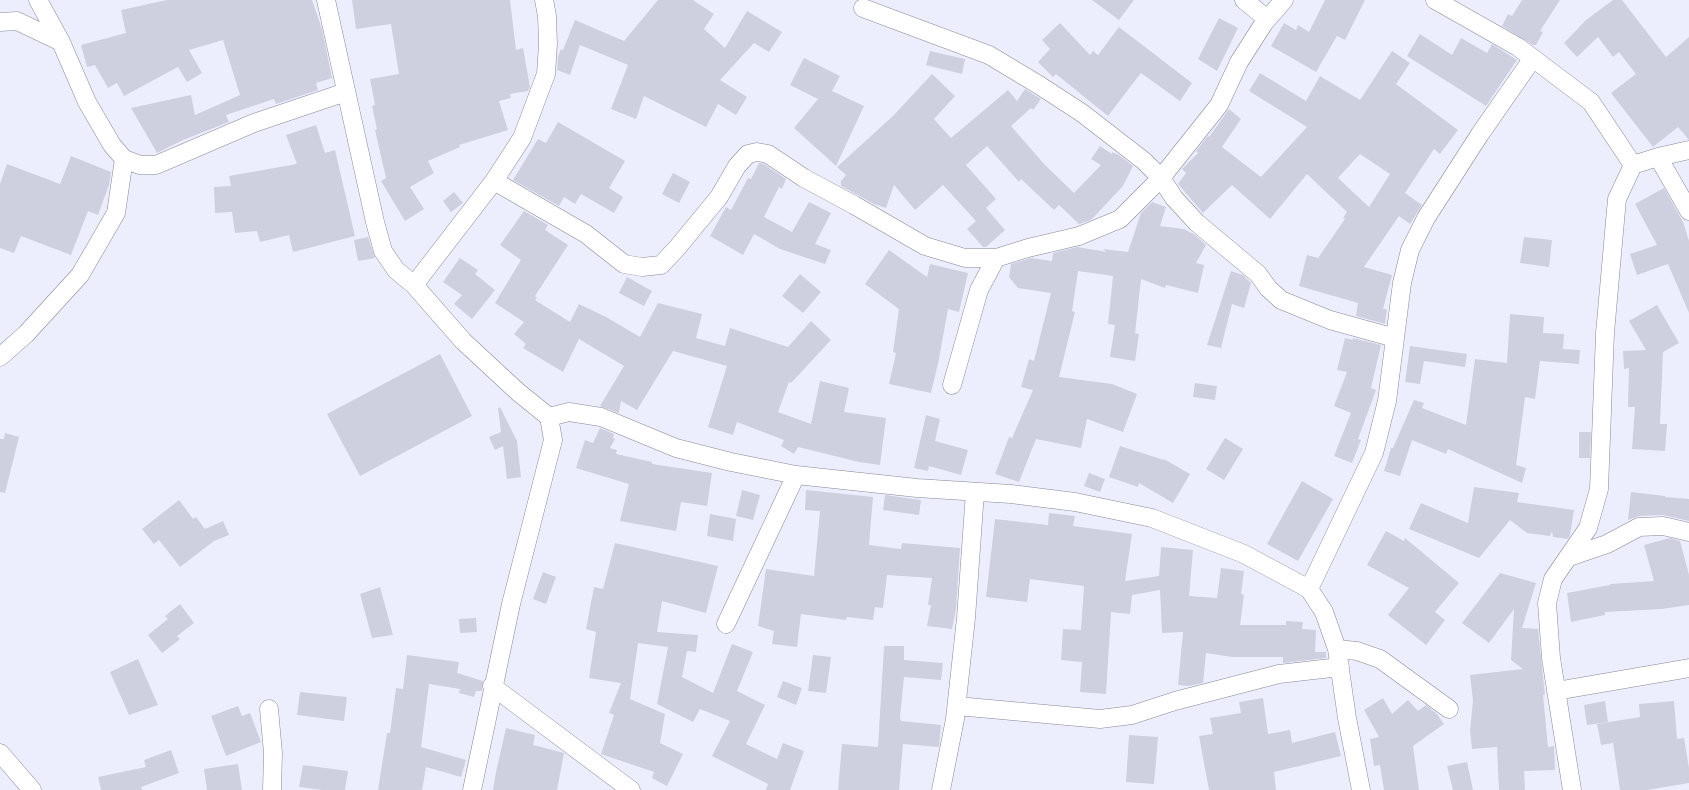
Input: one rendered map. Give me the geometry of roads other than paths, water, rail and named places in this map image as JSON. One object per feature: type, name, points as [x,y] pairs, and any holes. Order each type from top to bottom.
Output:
[{"type":"street","points":[[8,22],[36,0],[61,42],[87,102],[112,145],[124,159],[140,164],[156,165],[254,123],[346,92]]},
{"type":"street","points":[[326,0],[383,252],[396,270],[414,285],[463,341],[549,417],[553,440],[492,686],[472,790]]},
{"type":"street","points":[[414,285],[494,181],[522,138],[546,74],[548,16],[544,0]]},
{"type":"street","points":[[1244,0],[1267,19]]},
{"type":"street","points":[[494,181],[586,234],[624,264],[642,267],[661,264],[677,248],[719,197],[737,166],[748,154],[763,153],[768,154],[804,178],[854,204],[925,246],[965,258],[996,258],[1079,236],[1120,219],[1161,178],[1219,105],[1239,62],[1267,19],[1284,0]]},
{"type":"street","points":[[1435,0],[1518,47],[1591,102],[1633,165]]},
{"type":"street","points":[[863,8],[989,55],[1082,113],[1144,161],[1161,178],[1174,198],[1197,224],[1258,274],[1280,300],[1330,320],[1394,338]]},
{"type":"street","points":[[8,22],[61,42]]},
{"type":"street","points":[[1309,589],[1374,453],[1387,401],[1402,283],[1410,250],[1426,218],[1480,134],[1533,58]]},
{"type":"street","points":[[1572,790],[1556,691],[1547,603],[1553,579],[1588,528],[1599,489],[1605,333],[1617,198],[1633,165],[1689,150]]},
{"type":"street","points":[[1658,157],[1689,211]]},
{"type":"street","points":[[0,357],[26,334],[80,275],[116,214],[124,159]]},
{"type":"street","points":[[952,385],[979,290],[996,258]]},
{"type":"street","points":[[549,417],[569,412],[601,418],[676,448],[796,475],[917,488],[1011,494],[1075,502],[1152,518],[1244,554],[1309,589],[1324,612],[1337,648],[1347,718],[1361,790]]},
{"type":"street","points":[[726,624],[796,475]]},
{"type":"street","points":[[941,790],[956,706],[966,618],[976,492]]},
{"type":"street","points":[[1569,557],[1607,544],[1639,527],[1663,526],[1689,532]]},
{"type":"street","points":[[1337,648],[1357,651],[1380,659],[1449,709]]},
{"type":"street","points":[[956,706],[1100,719],[1132,715],[1175,701],[1279,674],[1340,667]]},
{"type":"street","points":[[1556,691],[1689,668]]},
{"type":"street","points":[[492,686],[631,790]]},
{"type":"street","points":[[269,709],[273,753],[272,790]]},
{"type":"street","points":[[0,753],[32,790]]}]
